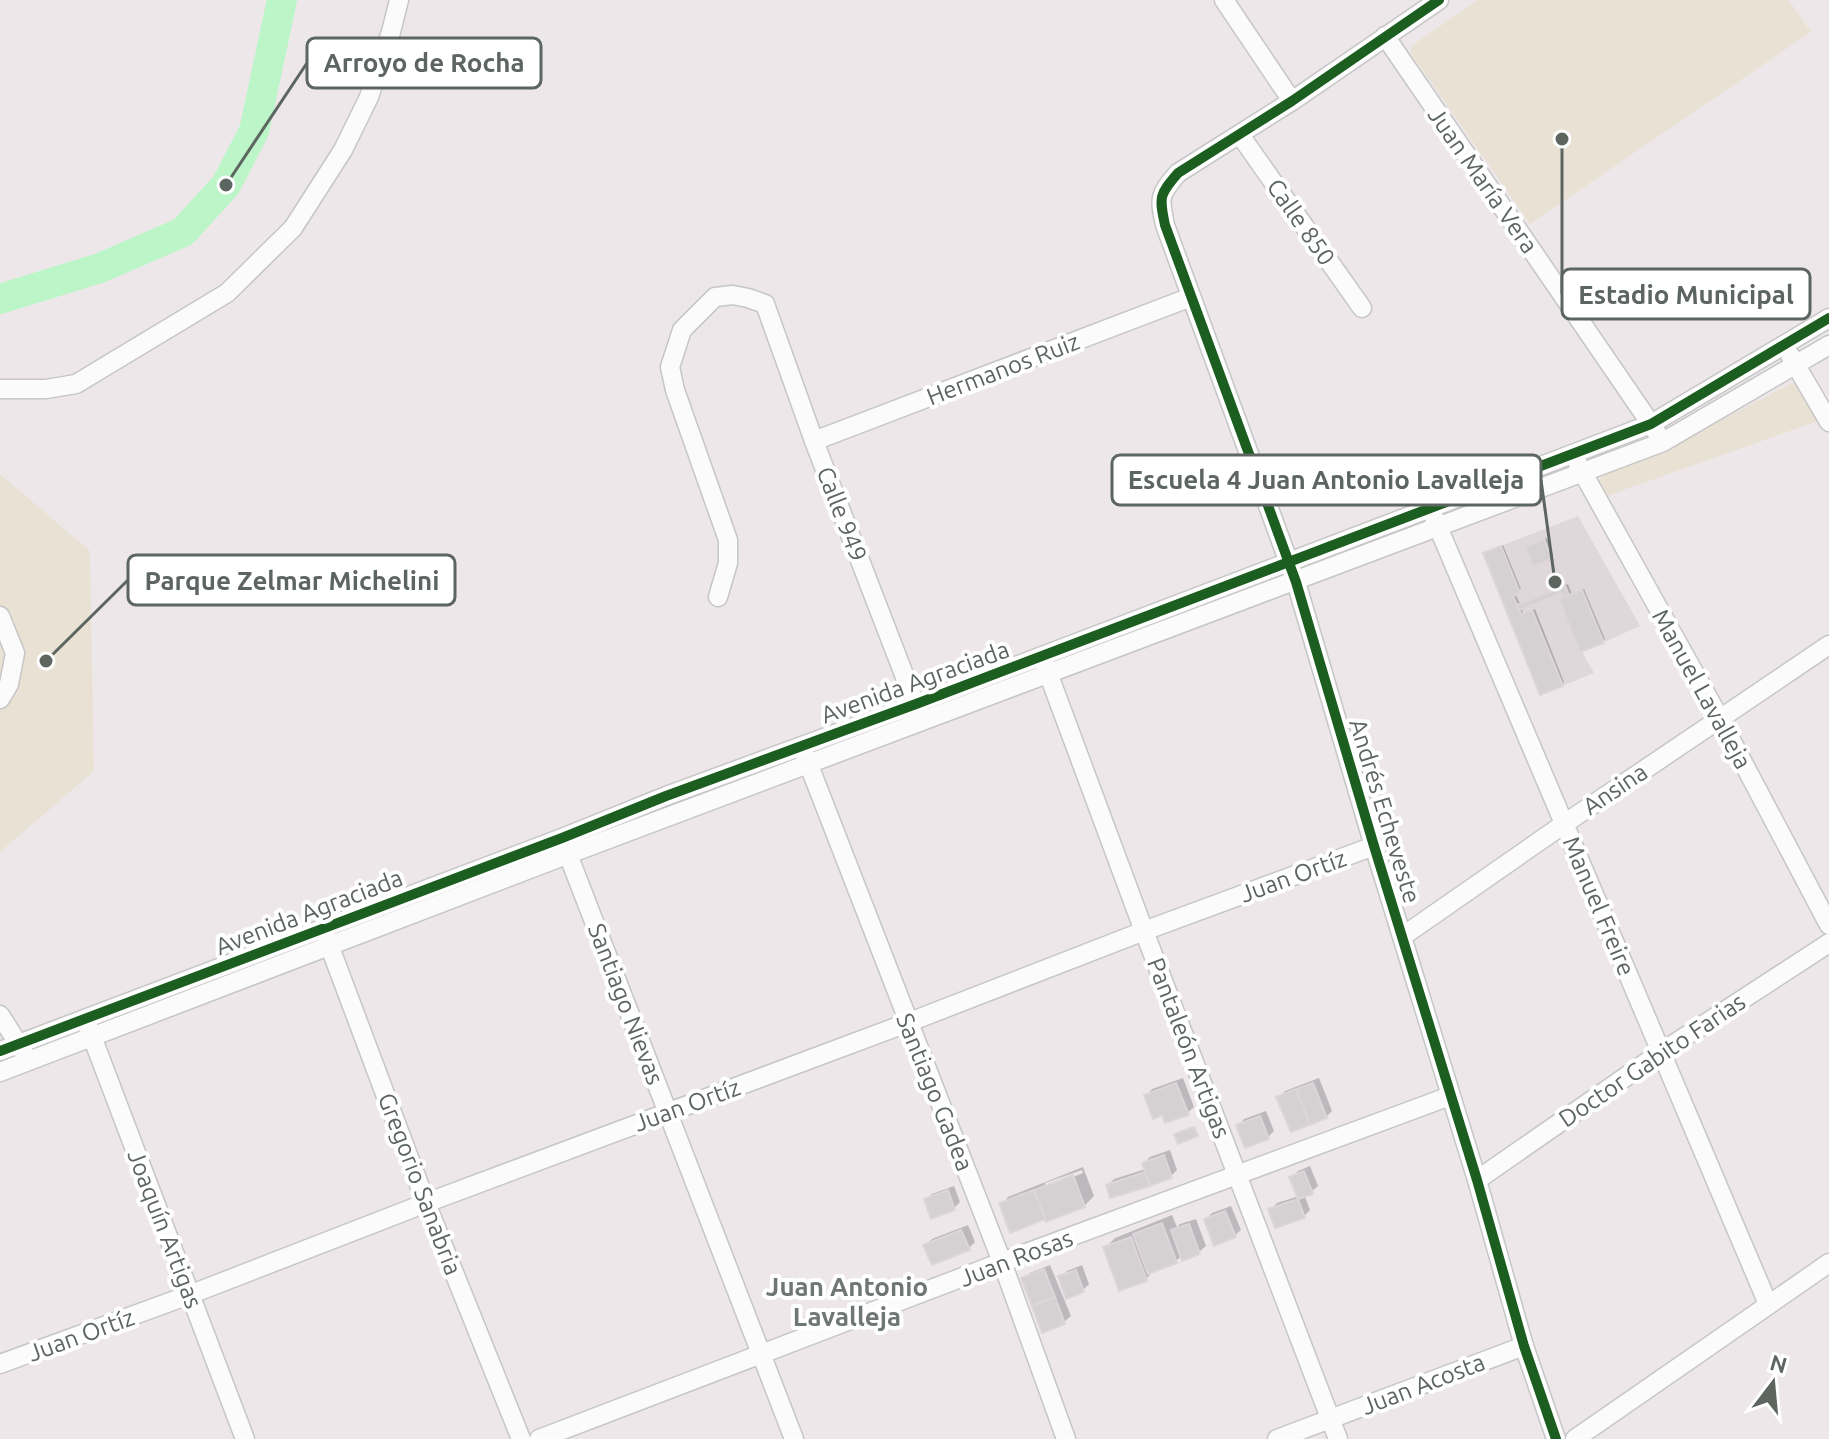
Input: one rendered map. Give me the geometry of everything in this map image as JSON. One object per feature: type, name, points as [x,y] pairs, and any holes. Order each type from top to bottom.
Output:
[{"type":"street","points":[[0,389],[46,389],[76,384],[227,293],[293,228],[343,150],[369,97],[399,0]]},
{"type":"street","points":[[1224,0],[1292,101]]},
{"type":"street","points":[[1240,135],[1439,0]]},
{"type":"street","name":"Juan María Vera","points":[[1385,36],[1663,442]]},
{"type":"street","name":"Andrés Echeveste","points":[[1240,135],[1178,173],[1167,186],[1160,200],[1165,225],[1290,563],[1477,1180],[1524,1346],[1556,1439]]},
{"type":"street","name":"Calle 850","points":[[1240,135],[1362,308]]},
{"type":"street","name":"Calle 949","points":[[718,597],[728,563],[728,540],[675,390],[670,367],[682,330],[715,297],[733,295],[765,304],[814,441],[923,722]]},
{"type":"street","name":"Hermanos Ruiz","points":[[814,441],[1191,297]]},
{"type":"street","name":"Avenida Agraciada","points":[[565,846],[801,745],[1290,563],[1651,424],[1829,318]]},
{"type":"street","points":[[1784,345],[1827,413]]},
{"type":"street","name":"Avenida Agraciada","points":[[0,1051],[88,1028],[565,846],[923,722],[1663,442],[1829,345]]},
{"type":"street","name":"Manuel Lavalleja","points":[[1574,454],[1581,473],[1720,719],[1829,925]]},
{"type":"street","name":"Manuel Freire","points":[[1430,508],[1768,1304]]},
{"type":"street","points":[[0,616],[15,653],[9,684],[0,699]]},
{"type":"street","name":"Ansina","points":[[1403,936],[1829,645]]},
{"type":"street","name":"Pantaleón Artigas","points":[[1041,656],[1338,1439]]},
{"type":"street","name":"Santiago Gadea","points":[[801,745],[1002,1262],[1066,1439]]},
{"type":"street","name":"Santiago Nievas","points":[[565,846],[794,1439]]},
{"type":"street","name":"Juan Ortíz","points":[[0,1364],[1374,846]]},
{"type":"street","name":"Gregorio Sanabria","points":[[326,937],[426,1203],[521,1439]]},
{"type":"street","name":"Doctor Gabito Farias","points":[[1477,1180],[1660,1053],[1829,943]]},
{"type":"street","points":[[0,1015],[29,1061]]},
{"type":"street","name":"Avenida Agraciada","points":[[0,1072],[29,1061],[88,1028]]},
{"type":"street","name":"Joaquín Artigas","points":[[88,1028],[245,1439]]},
{"type":"street","name":"Juan Rosas","points":[[539,1439],[1002,1262],[1450,1096]]},
{"type":"street","points":[[1575,1439],[1829,1263]]},
{"type":"street","name":"Juan Acosta","points":[[1277,1439],[1524,1346]]},
{"type":"shaded area","points":[[1478,0],[1789,0],[1811,32],[1530,224],[1411,54],[1411,46]]},
{"type":"shaded area","points":[[1794,382],[1818,421],[1604,497],[1598,482],[1602,476],[1659,453]]},
{"type":"shaded area","points":[[0,474],[90,551],[94,771],[0,852]]},
{"type":"shaded area","points":[[1578,516],[1640,626],[1582,652],[1594,673],[1540,695],[1483,553]]},
{"type":"building","points":[[1544,539],[1552,559],[1533,566],[1525,547]]},
{"type":"building","points":[[1501,546],[1520,593],[1513,596],[1521,614],[1532,610],[1563,686],[1540,695],[1483,553]]},
{"type":"building","points":[[1565,586],[1569,595],[1564,597],[1562,593],[1519,610],[1517,605]]},
{"type":"building","points":[[1582,590],[1604,643],[1580,652],[1559,599]]},
{"type":"building","points":[[1176,1083],[1189,1115],[1165,1123],[1162,1115],[1153,1119],[1144,1095]]},
{"type":"building","points":[[1313,1083],[1327,1118],[1310,1125],[1296,1089]]},
{"type":"building","points":[[1296,1089],[1310,1125],[1291,1132],[1276,1097]]},
{"type":"building","points":[[1260,1116],[1269,1139],[1245,1148],[1236,1125]]},
{"type":"building","points":[[1194,1127],[1198,1136],[1178,1144],[1174,1134]]},
{"type":"building","points":[[1164,1155],[1172,1178],[1150,1186],[1142,1163]]},
{"type":"building","points":[[1304,1171],[1313,1194],[1298,1199],[1289,1177]]},
{"type":"building","points":[[1145,1172],[1150,1186],[1110,1198],[1106,1185]]},
{"type":"building","points":[[1073,1175],[1085,1207],[1046,1222],[1034,1190]]},
{"type":"building","points":[[948,1190],[955,1210],[931,1219],[924,1199]]},
{"type":"building","points":[[1034,1190],[1045,1219],[1010,1233],[999,1203]]},
{"type":"building","points":[[1298,1199],[1305,1218],[1275,1228],[1268,1209]]},
{"type":"building","points":[[1225,1211],[1236,1237],[1214,1246],[1204,1219]]},
{"type":"building","points":[[1162,1223],[1177,1263],[1148,1274],[1133,1234]]},
{"type":"building","points":[[1189,1224],[1200,1254],[1182,1261],[1171,1230]]},
{"type":"building","points":[[961,1230],[970,1250],[932,1265],[923,1245]]},
{"type":"building","points":[[1131,1237],[1147,1281],[1119,1291],[1103,1247]]},
{"type":"building","points":[[1044,1269],[1055,1297],[1032,1306],[1021,1278]]},
{"type":"building","points":[[1076,1270],[1084,1292],[1066,1299],[1058,1276]]},
{"type":"building","points":[[1055,1297],[1065,1324],[1042,1333],[1032,1306]]},
{"type":"waterway","points":[[0,299],[100,268],[183,232],[226,185],[254,131],[282,0]]},
{"type":"cycle path","points":[[1439,0],[1292,101],[1178,173],[1164,192],[1162,208],[1165,225],[1296,582],[1477,1180],[1524,1346],[1556,1439]]},
{"type":"cycle path","points":[[0,1051],[1651,424],[1829,318]]},
{"type":"place","name":"Estadio Municipal","points":[[1562,139]]},
{"type":"place","name":"Arroyo de Rocha","points":[[226,185]]},
{"type":"place","name":"Escuela 4 Juan Antonio Lavalleja","points":[[1555,582]]},
{"type":"place","name":"Parque Zelmar Michelini","points":[[46,661]]},
{"type":"district","name":"Juan Antonio Lavalleja","points":[[847,1301]]}]
